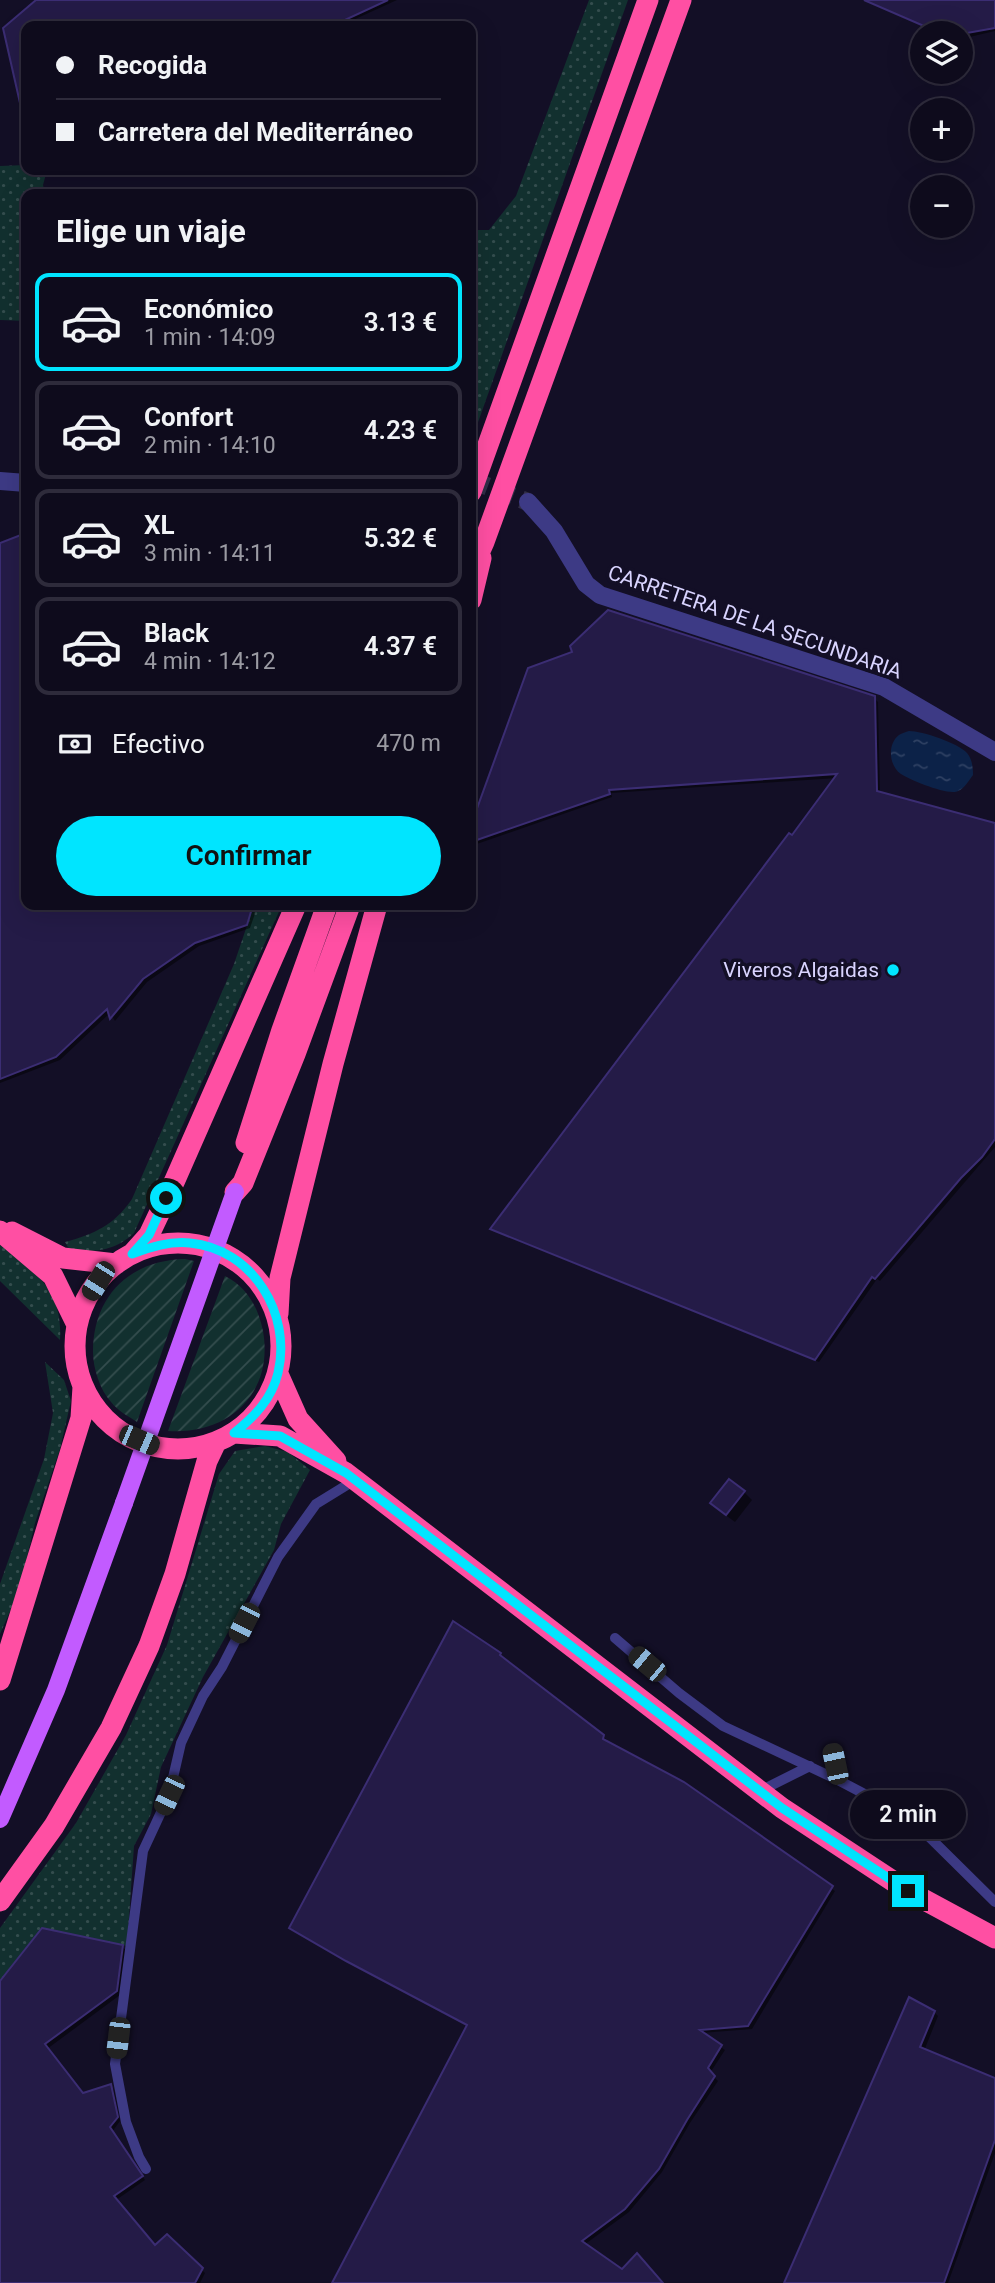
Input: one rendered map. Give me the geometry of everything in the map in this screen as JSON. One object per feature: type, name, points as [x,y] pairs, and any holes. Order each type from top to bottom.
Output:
[{"type":"highway","points":[[476,478],[648,0]]},
{"type":"highway","points":[[476,560],[681,0]]},
{"type":"highway","points":[[476,584],[484,542]]},
{"type":"highway","points":[[294,910],[149,1235],[98,1281],[85,1302],[77,1325],[75,1356],[83,1387],[100,1414],[124,1434],[153,1447],[185,1449],[225,1438],[280,1436],[351,1476],[782,1808],[908,1891],[995,1938]]},
{"type":"highway","points":[[235,1192],[234,1180],[278,1042],[325,910]]},
{"type":"highway","points":[[235,1192],[243,1183],[295,1054],[348,910]]},
{"type":"highway","points":[[0,1901],[54,1826],[111,1728],[149,1646],[175,1574],[207,1461],[225,1438],[254,1417],[268,1397],[278,1374],[282,1345],[278,1317],[280,1278],[333,1064],[376,910]]},
{"type":"highway","points":[[0,1226],[63,1258],[124,1259],[161,1244],[191,1243],[220,1251],[246,1267],[265,1289],[278,1317]]},
{"type":"highway","points":[[0,1231],[53,1276],[77,1325]]},
{"type":"highway","points":[[278,1374],[298,1419],[351,1476]]},
{"type":"highway","points":[[0,1680],[81,1418],[83,1387]]},
{"type":"main road","points":[[0,1819],[56,1690],[235,1192]]},
{"type":"street","points":[[0,481],[21,483]]},
{"type":"street","name":"CARRETERA DE LA SECUNDARIA","points":[[528,502],[555,531],[586,584],[600,595],[884,687],[995,752]]},
{"type":"lane","points":[[146,2169],[126,2122],[115,2064],[143,1851],[169,1795],[181,1743],[278,1557],[316,1504],[351,1476]]},
{"type":"lane","points":[[615,1638],[679,1693],[723,1726],[810,1766],[910,1818],[995,1902]]},
{"type":"lane","points":[[831,1749],[838,1780]]},
{"type":"lane","points":[[760,1791],[810,1766]]},
{"type":"green space","points":[[589,0],[628,0],[476,428],[476,230],[489,230],[516,196]]},
{"type":"green space","points":[[21,165],[21,175],[46,175],[44,189],[21,189],[21,321],[0,320],[0,166]]},
{"type":"green space","points":[[252,910],[280,910],[134,1233],[120,1244],[105,1249],[70,1251],[65,1242],[86,1236],[111,1222],[132,1199],[234,964]]},
{"type":"green space","points":[[0,1245],[36,1274],[52,1295],[60,1323],[60,1340],[0,1281]]},
{"type":"green space","points":[[185,1259],[194,1261],[137,1422],[114,1405],[98,1378],[93,1352],[100,1314],[118,1285],[132,1274],[147,1266]]},
{"type":"green space","points":[[225,1276],[240,1286],[258,1314],[265,1353],[261,1373],[254,1391],[242,1406],[228,1417],[210,1426],[168,1431]]},
{"type":"green space","points":[[45,1362],[64,1380],[71,1401],[60,1449],[35,1523],[19,1591],[0,1634],[0,1584],[44,1459],[53,1413]]},
{"type":"green space","points":[[265,1446],[288,1452],[310,1470],[281,1524],[274,1550],[203,1677],[161,1767],[151,1814],[134,1846],[127,1946],[42,1928],[0,1981],[0,1928],[76,1823],[126,1735],[167,1645],[219,1474],[235,1451]]},
{"type":"water","points":[[909,731],[940,738],[967,753],[972,763],[973,775],[963,788],[953,792],[938,789],[912,780],[897,770],[892,761],[891,749],[899,735]]},
{"type":"building","points":[[36,0],[388,0],[343,21],[21,21],[21,103],[3,28]]},
{"type":"building","points":[[864,0],[995,0],[995,28],[973,32],[973,21],[912,21]]},
{"type":"building","points":[[21,535],[21,910],[252,910],[247,925],[195,943],[143,979],[110,1019],[107,1009],[56,1057],[0,1079],[0,543]]},
{"type":"building","points":[[608,610],[875,696],[877,791],[995,823],[995,1139],[875,1279],[872,1277],[815,1360],[490,1229],[789,833],[792,835],[837,774],[609,790],[610,794],[476,840],[476,811],[528,668],[572,652],[570,646]]},
{"type":"building","points":[[729,1479],[745,1491],[726,1515],[710,1503]]},
{"type":"building","points":[[453,1621],[501,1653],[500,1655],[604,1735],[603,1739],[684,1782],[833,1886],[748,2026],[700,2030],[722,2045],[708,2068],[715,2076],[659,2169],[625,2209],[582,2241],[622,2269],[637,2253],[663,2283],[332,2283],[467,2025],[289,1928]]},
{"type":"building","points":[[42,1928],[123,1945],[117,1991],[45,2044],[83,2093],[111,2084],[118,2117],[110,2127],[143,2176],[114,2196],[155,2245],[167,2234],[203,2268],[195,2283],[0,2283],[0,1981]]},
{"type":"building","points":[[909,1997],[935,2011],[920,2047],[995,2078],[995,2140],[944,2283],[784,2283]]},
{"type":"tunnel","points":[[476,482],[528,502]]},
{"type":"place","name":"Viveros Algaidas","points":[[893,970]]},
{"type":"route","points":[[166,1198],[149,1235],[132,1254],[161,1244],[191,1243],[220,1251],[246,1267],[256,1278],[265,1289],[278,1317],[282,1345],[278,1374],[268,1397],[254,1417],[234,1433],[280,1436],[346,1473],[782,1808],[908,1891]]}]
